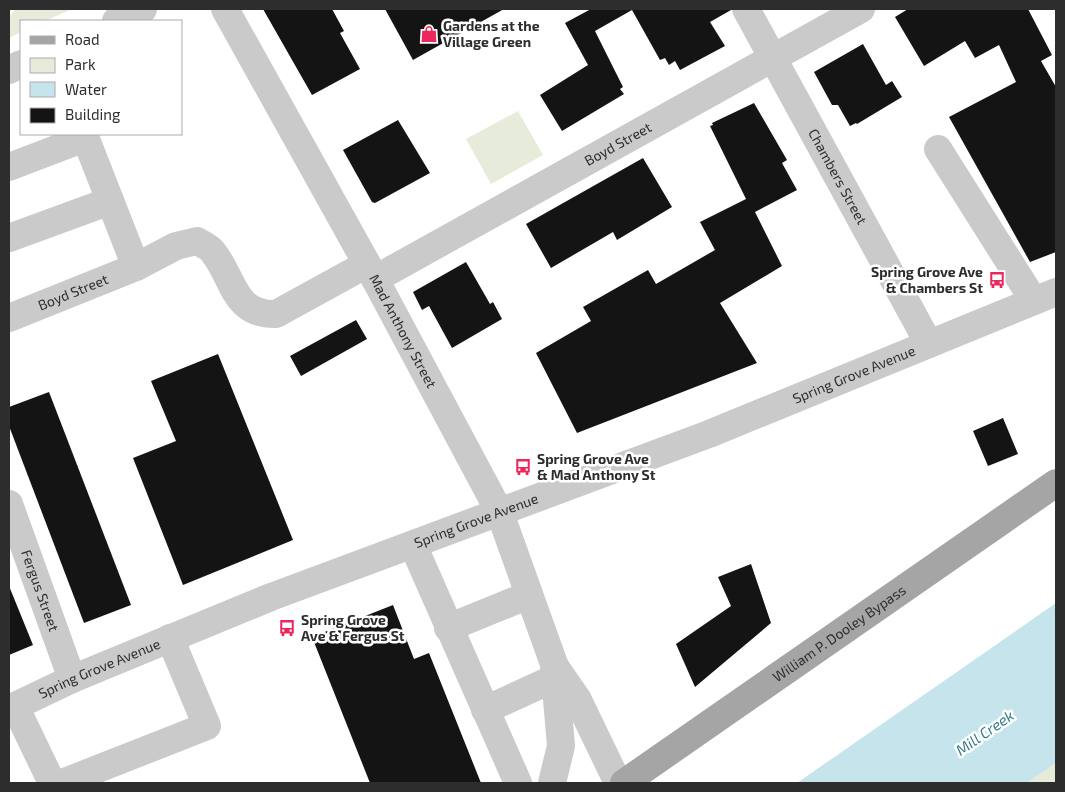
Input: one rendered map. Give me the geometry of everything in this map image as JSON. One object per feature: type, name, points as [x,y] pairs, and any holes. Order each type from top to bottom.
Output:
[{"type":"main road","name":"William P. Dooley Bypass","points":[[624,783],[1056,483]]},
{"type":"street","points":[[118,20],[143,9]]},
{"type":"street","name":"Mad Anthony Street","points":[[225,9],[371,272],[500,513],[555,671],[561,746],[552,783]]},
{"type":"street","name":"Chambers Street","points":[[746,9],[929,344]]},
{"type":"street","name":"Boyd Street","points":[[9,318],[136,267],[176,246],[197,241],[213,251],[234,290],[247,306],[263,314],[276,314],[371,272],[774,59],[861,9]]},
{"type":"street","points":[[9,167],[84,136],[136,267]]},
{"type":"street","points":[[938,149],[1045,297]]},
{"type":"street","points":[[9,238],[110,201]]},
{"type":"street","name":"Spring Grove Avenue","points":[[12,707],[72,679],[271,597],[709,434],[1045,297]]},
{"type":"street","name":"Fergus Street","points":[[9,504],[72,679]]},
{"type":"street","points":[[413,545],[518,783]]},
{"type":"street","points":[[448,628],[529,595]]},
{"type":"street","points":[[62,783],[207,726],[170,638]]},
{"type":"street","points":[[485,710],[555,671]]},
{"type":"street","name":"Mad Anthony Street","points":[[555,671],[578,700],[618,783]]},
{"type":"street","points":[[12,707],[52,783]]},
{"type":"green space","points":[[16,9],[72,9],[47,20],[20,20],[20,32],[9,38],[9,17]]},
{"type":"green space","points":[[518,111],[543,155],[491,184],[466,139]]},
{"type":"green space","points":[[1056,763],[1056,783],[1027,783]]},
{"type":"water","name":"Mill Creek","points":[[1056,603],[1056,763],[1027,783],[797,783]]},
{"type":"building","points":[[263,9],[332,9],[344,31],[340,33],[360,69],[312,95]]},
{"type":"building","name":"Gardens at the Village Green","points":[[385,9],[504,9],[413,60]]},
{"type":"building","points":[[591,9],[731,10],[710,22],[725,46],[680,70],[675,61],[669,65],[665,58],[660,60],[632,10],[595,31],[623,87],[620,89],[624,94],[562,131],[540,95],[588,65],[565,23]]},
{"type":"building","points":[[908,9],[1028,9],[1052,55],[1041,61],[1056,87],[1056,252],[1030,262],[949,117],[1016,82],[999,45],[975,58],[965,41],[924,66],[895,17]]},
{"type":"building","points":[[863,44],[886,85],[892,81],[902,97],[857,124],[850,126],[838,105],[832,105],[814,72]]},
{"type":"building","points":[[754,103],[787,160],[782,163],[797,190],[755,212],[782,266],[720,303],[757,363],[577,433],[536,353],[591,321],[583,307],[648,270],[656,284],[715,250],[700,222],[746,199],[710,126],[713,125],[712,123]]},
{"type":"building","points":[[398,120],[430,173],[375,203],[372,202],[343,150]]},
{"type":"building","points":[[643,158],[672,207],[617,240],[613,232],[551,268],[526,224]]},
{"type":"building","points":[[466,262],[490,304],[493,302],[502,319],[452,348],[429,306],[422,310],[413,292]]},
{"type":"building","points":[[356,320],[367,339],[301,376],[290,356]]},
{"type":"building","points":[[218,354],[293,540],[183,585],[133,458],[176,441],[151,381]]},
{"type":"building","points":[[49,392],[131,605],[84,623],[9,426],[9,407]]},
{"type":"building","points":[[1003,418],[1018,454],[988,466],[973,431]]},
{"type":"building","points":[[751,564],[771,623],[695,687],[676,644],[731,606],[718,577]]},
{"type":"building","points":[[9,586],[33,645],[9,655]]},
{"type":"building","points":[[393,605],[414,659],[429,653],[481,783],[370,783],[312,637]]},
{"type":"place","name":"Gardens at the Village Green","points":[[429,34]]},
{"type":"place","name":"Spring Grove Ave & Chambers St","points":[[997,280]]},
{"type":"place","name":"Spring Grove Ave & Mad Anthony St","points":[[523,467]]},
{"type":"place","name":"Spring Grove Ave & Fergus St","points":[[287,628]]}]
